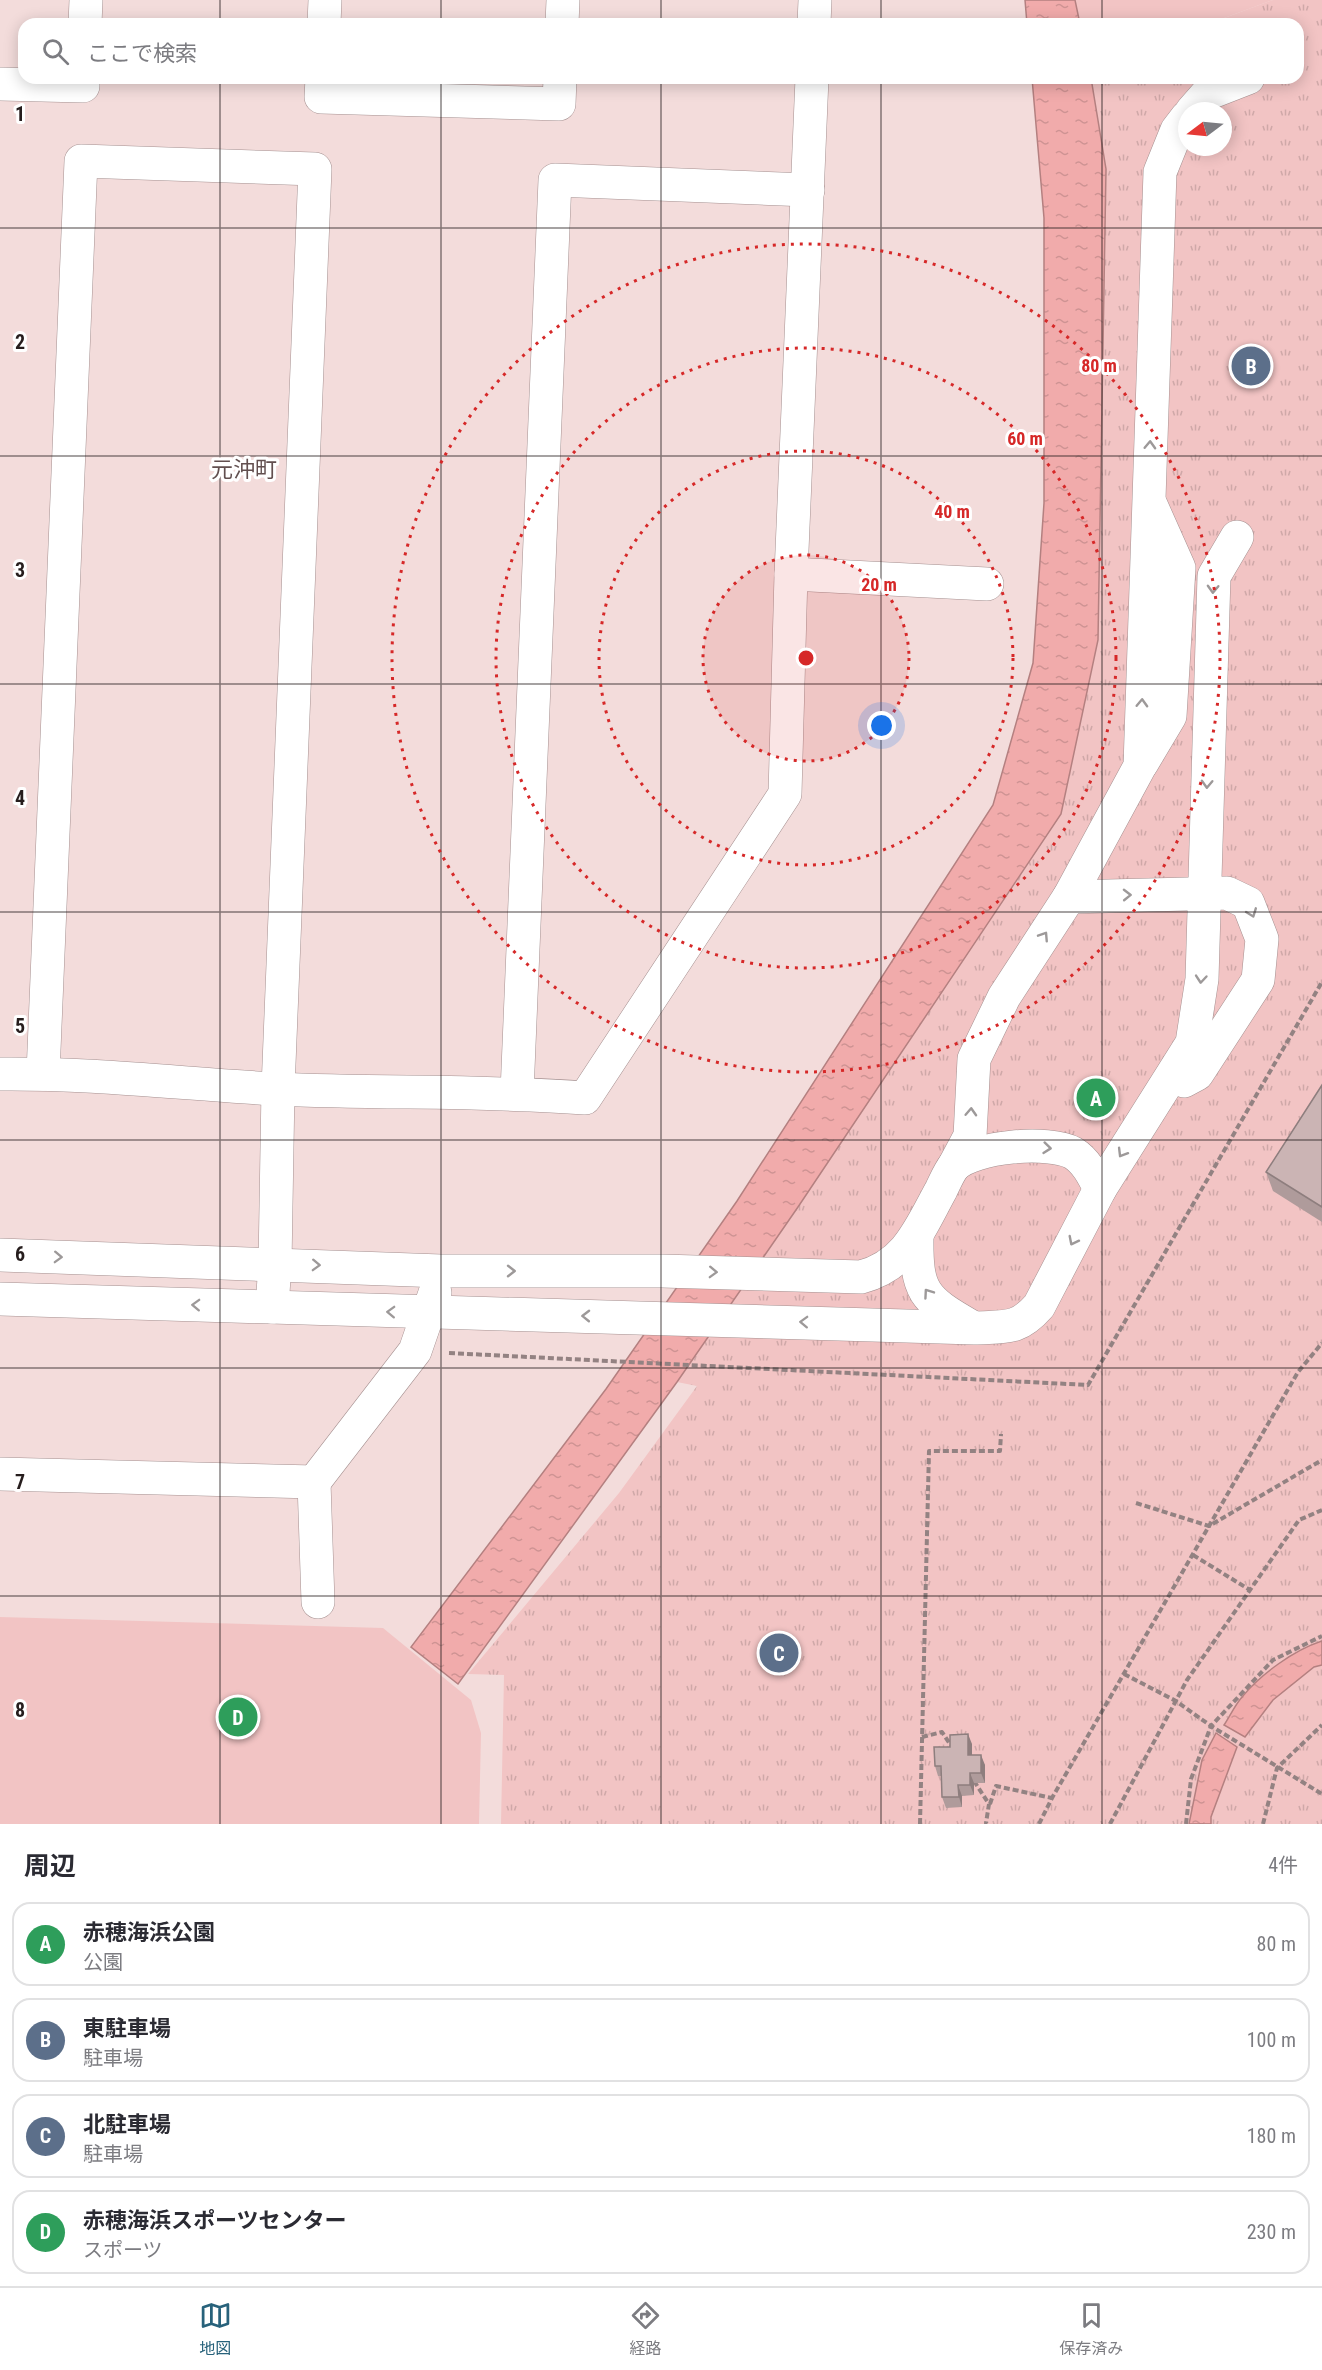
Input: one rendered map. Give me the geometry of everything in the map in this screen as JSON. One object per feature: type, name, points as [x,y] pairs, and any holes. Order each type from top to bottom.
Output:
[{"type":"street","points":[[85,18],[86,0]]},
{"type":"street","points":[[324,18],[325,0]]},
{"type":"street","points":[[562,18],[563,0]]},
{"type":"street","points":[[814,0],[814,18]]},
{"type":"street","points":[[0,84],[83,86],[83,84]]},
{"type":"street","points":[[322,84],[321,97],[559,104],[560,84]]},
{"type":"street","points":[[0,1074],[43,1074],[278,1089],[517,1093],[585,1098],[785,794],[791,574],[812,84]]},
{"type":"street","points":[[1200,102],[1207,93],[1232,84]]},
{"type":"street","points":[[0,1255],[441,1270],[662,1271],[861,1277],[877,1273],[893,1263],[917,1234],[970,1136],[974,1059],[1004,997],[1069,897],[1140,766],[1170,716],[1179,568],[1148,498],[1160,172],[1178,129]]},
{"type":"street","points":[[43,1074],[81,161],[315,170],[278,1089],[275,1264],[272,1307]]},
{"type":"street","points":[[517,1093],[555,180],[808,190]]},
{"type":"street","points":[[0,1299],[974,1328],[1016,1326],[1028,1319],[1039,1306],[1100,1189],[1192,1043],[1202,979],[1214,576],[1237,537]]},
{"type":"street","points":[[791,574],[987,584]]},
{"type":"street","points":[[1069,897],[1227,893],[1248,903],[1262,939],[1258,980],[1197,1074],[1156,1097]]},
{"type":"street","points":[[954,1166],[968,1156],[997,1148],[1030,1146],[1063,1149],[1073,1153],[1083,1162],[1100,1189]]},
{"type":"street","points":[[917,1234],[918,1275],[928,1296],[939,1308],[974,1328]]},
{"type":"street","points":[[318,1602],[314,1482],[415,1351],[430,1313],[441,1270]]},
{"type":"street","points":[[861,1277],[901,1325]]},
{"type":"street","points":[[0,1474],[314,1482]]},
{"type":"path","points":[[1040,1824],[1052,1798],[1298,1372],[1322,1343]]},
{"type":"path","points":[[415,1351],[702,1365]]},
{"type":"path","points":[[920,1824],[929,1451],[1000,1451],[1001,1434]]},
{"type":"path","points":[[1136,1503],[1209,1526],[1322,1461]]},
{"type":"path","points":[[1110,1824],[1187,1680],[1299,1520],[1322,1510]]},
{"type":"path","points":[[1192,1555],[1250,1590]]},
{"type":"path","points":[[1186,1824],[1191,1779],[1210,1726],[1273,1659],[1322,1636]]},
{"type":"path","points":[[1124,1674],[1176,1701],[1210,1726],[1322,1794]]},
{"type":"path","points":[[1263,1824],[1278,1768],[1322,1725]]},
{"type":"path","points":[[922,1737],[942,1732],[954,1750]]},
{"type":"path","points":[[972,1777],[989,1804]]},
{"type":"path","points":[[987,1824],[989,1804],[996,1786],[1052,1798]]},
{"type":"green space","points":[[1075,0],[1273,0],[1224,18],[1079,18]]},
{"type":"green space","points":[[1273,0],[1322,0],[1322,1824],[501,1824],[504,1675],[468,1674],[619,1493],[697,1386],[677,1382],[1061,814],[1098,640],[1106,169],[1092,84],[1304,84],[1304,18],[1224,18]]},
{"type":"green space","points":[[0,1617],[383,1628],[471,1700],[481,1733],[479,1824],[0,1824]]},
{"type":"water","points":[[1025,0],[1075,0],[1079,18],[1026,18]]},
{"type":"water","points":[[1033,84],[1092,84],[1106,169],[1098,640],[1061,814],[798,1207],[677,1382],[458,1684],[411,1647],[606,1389],[737,1201],[993,805],[1033,663],[1044,503],[1044,218]]},
{"type":"water","points":[[1322,1641],[1322,1665],[1314,1667],[1273,1700],[1245,1737],[1224,1725],[1239,1700],[1259,1680],[1300,1650]]},
{"type":"water","points":[[1216,1733],[1237,1747],[1211,1817],[1211,1824],[1189,1824],[1202,1760]]},
{"type":"building","points":[[1322,1085],[1322,1207],[1266,1172]]},
{"type":"building","points":[[968,1734],[968,1755],[981,1755],[981,1773],[970,1773],[970,1785],[958,1785],[959,1797],[942,1797],[941,1766],[935,1766],[934,1747],[950,1747],[950,1735]]},
{"type":"place","name":"東駐車場","points":[[1251,366]]},
{"type":"place","name":"赤穂海浜公園","points":[[1096,1098]]},
{"type":"place","name":"北駐車場","points":[[779,1653]]},
{"type":"place","name":"赤穂海浜スポーツセンター","points":[[238,1717]]},
{"type":"district","name":"元沖町","points":[[244,469]]}]
